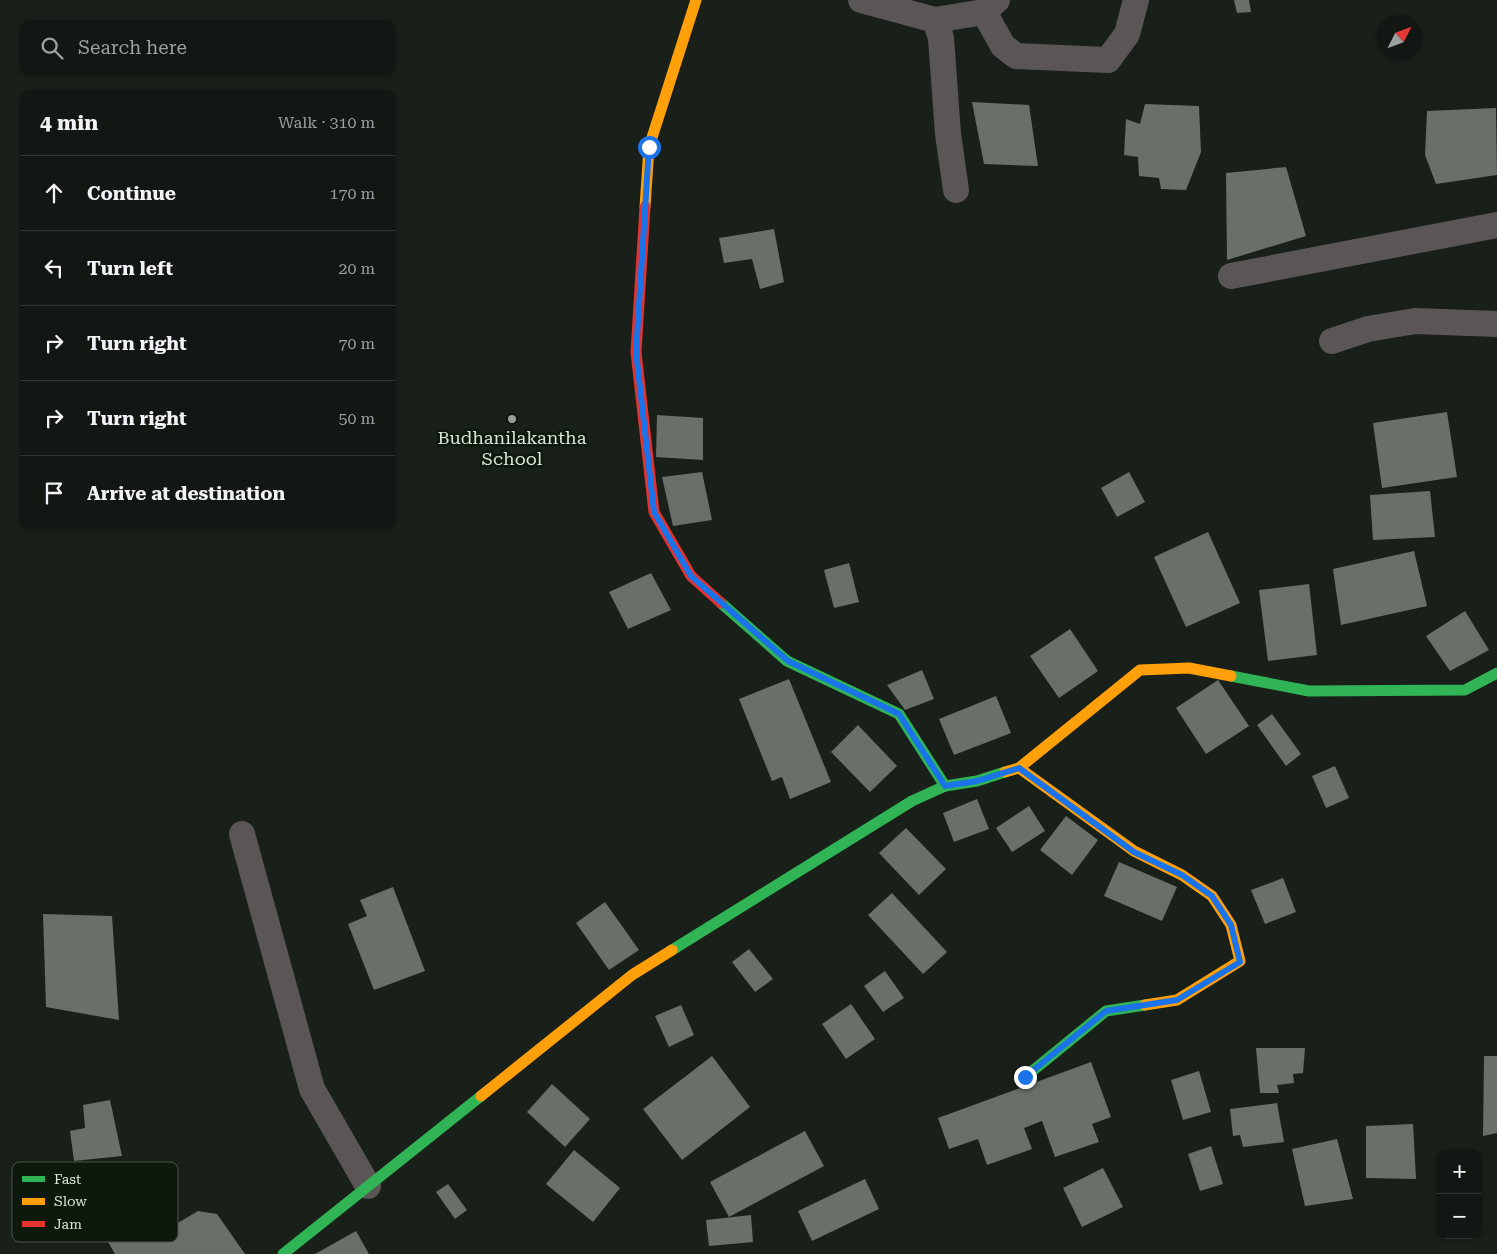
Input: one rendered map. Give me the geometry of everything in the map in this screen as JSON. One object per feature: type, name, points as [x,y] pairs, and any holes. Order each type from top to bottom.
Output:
[{"type":"street","points":[[696,0],[649,147],[636,352],[654,512],[691,576],[788,661],[899,714],[945,786]]},
{"type":"street","points":[[861,0],[935,20],[990,6],[1003,46],[1016,56],[1108,60],[1127,34],[1136,0]]},
{"type":"street","points":[[935,20],[940,38],[948,134],[956,190]]},
{"type":"street","points":[[1231,276],[1497,225]]},
{"type":"street","points":[[1332,341],[1368,329],[1415,321],[1497,324]]},
{"type":"street","points":[[283,1254],[632,975],[912,801],[945,786],[977,781],[1019,768],[1140,670],[1189,668],[1309,691],[1466,690],[1497,673]]},
{"type":"street","points":[[1019,768],[1134,852],[1182,875],[1212,896],[1231,925],[1240,962],[1177,1000],[1106,1011],[1025,1077]]},
{"type":"street","points":[[242,834],[312,1089],[368,1186]]},
{"type":"building","points":[[1234,0],[1249,0],[1251,12],[1237,13]]},
{"type":"building","points":[[972,102],[1029,105],[1038,166],[984,164]]},
{"type":"building","points":[[1145,104],[1199,106],[1201,152],[1186,190],[1161,189],[1159,178],[1139,176],[1138,157],[1124,155],[1126,119],[1140,124]]},
{"type":"building","points":[[1496,108],[1497,175],[1436,184],[1425,155],[1427,111]]},
{"type":"building","points":[[1286,167],[1306,236],[1227,260],[1226,173]]},
{"type":"building","points":[[774,229],[784,282],[760,289],[752,259],[724,263],[719,238]]},
{"type":"building","points":[[1447,412],[1457,477],[1382,488],[1373,423]]},
{"type":"building","points":[[657,415],[703,418],[703,460],[656,457]]},
{"type":"building","points":[[702,472],[712,520],[673,526],[662,477]]},
{"type":"building","points":[[1129,472],[1145,502],[1117,517],[1101,488]]},
{"type":"building","points":[[1430,491],[1435,537],[1373,540],[1370,495]]},
{"type":"building","points":[[1208,532],[1240,603],[1186,627],[1154,557]]},
{"type":"building","points":[[1414,551],[1427,606],[1341,625],[1333,569]]},
{"type":"building","points":[[849,563],[859,602],[834,608],[824,570]]},
{"type":"building","points":[[651,573],[671,610],[628,629],[609,592]]},
{"type":"building","points":[[1309,584],[1317,655],[1268,661],[1259,590]]},
{"type":"building","points":[[1465,611],[1489,650],[1450,671],[1426,636]]},
{"type":"building","points":[[1070,629],[1098,671],[1059,698],[1030,656]]},
{"type":"building","points":[[922,670],[934,699],[905,710],[887,685]]},
{"type":"building","points":[[789,679],[831,782],[790,799],[782,777],[772,781],[739,699]]},
{"type":"building","points":[[1218,680],[1249,726],[1206,754],[1176,708]]},
{"type":"building","points":[[996,696],[1011,733],[954,755],[939,719]]},
{"type":"building","points":[[1272,714],[1301,754],[1286,766],[1257,725]]},
{"type":"building","points":[[858,725],[897,766],[870,792],[831,752]]},
{"type":"building","points":[[1335,766],[1349,798],[1326,808],[1312,776]]},
{"type":"building","points":[[977,799],[989,829],[954,842],[943,813]]},
{"type":"building","points":[[1029,806],[1045,831],[1012,852],[996,828]]},
{"type":"building","points":[[1066,816],[1098,840],[1072,875],[1040,850]]},
{"type":"building","points":[[906,828],[946,869],[919,895],[879,853]]},
{"type":"building","points":[[1119,862],[1177,887],[1162,921],[1104,896]]},
{"type":"building","points":[[1283,878],[1296,912],[1265,924],[1251,890]]},
{"type":"building","points":[[393,887],[425,971],[374,990],[348,924],[367,916],[360,900]]},
{"type":"building","points":[[892,893],[947,952],[923,974],[868,915]]},
{"type":"building","points":[[605,902],[639,950],[609,970],[576,923]]},
{"type":"building","points":[[43,914],[112,916],[119,1020],[46,1007]]},
{"type":"building","points":[[749,949],[773,979],[755,992],[732,962]]},
{"type":"building","points":[[885,971],[904,998],[883,1012],[864,986]]},
{"type":"building","points":[[851,1004],[875,1039],[846,1059],[822,1024]]},
{"type":"building","points":[[681,1005],[694,1035],[669,1047],[655,1016]]},
{"type":"building","points":[[1256,1048],[1305,1048],[1303,1073],[1293,1074],[1294,1083],[1277,1085],[1279,1093],[1260,1093]]},
{"type":"building","points":[[712,1056],[750,1107],[682,1160],[643,1109]]},
{"type":"building","points":[[1484,1056],[1497,1056],[1497,1133],[1483,1136]]},
{"type":"building","points":[[1091,1062],[1111,1117],[1092,1124],[1099,1142],[1055,1157],[1042,1121],[1024,1128],[1032,1149],[987,1165],[978,1139],[949,1149],[938,1118]]},
{"type":"building","points":[[1199,1071],[1211,1112],[1183,1120],[1171,1080]]},
{"type":"building","points":[[552,1084],[590,1119],[565,1147],[527,1112]]},
{"type":"building","points":[[110,1100],[122,1156],[74,1161],[70,1131],[85,1128],[83,1105]]},
{"type":"building","points":[[1277,1103],[1284,1142],[1243,1147],[1240,1135],[1233,1136],[1230,1109]]},
{"type":"building","points":[[1413,1124],[1416,1179],[1366,1178],[1366,1126]]},
{"type":"building","points":[[805,1131],[824,1166],[729,1217],[710,1182]]},
{"type":"building","points":[[1337,1139],[1353,1199],[1305,1206],[1292,1149]]},
{"type":"building","points":[[1211,1146],[1223,1184],[1200,1191],[1188,1154]]},
{"type":"building","points":[[574,1150],[620,1188],[593,1222],[546,1184]]},
{"type":"building","points":[[1103,1168],[1123,1207],[1082,1227],[1063,1188]]},
{"type":"building","points":[[865,1179],[879,1209],[812,1241],[798,1211]]},
{"type":"building","points":[[448,1184],[467,1210],[455,1219],[436,1192]]},
{"type":"building","points":[[198,1211],[217,1214],[245,1254],[115,1254],[108,1242],[178,1242],[178,1223]]},
{"type":"building","points":[[751,1215],[753,1242],[709,1246],[706,1220]]},
{"type":"building","points":[[356,1231],[369,1254],[315,1254]]},
{"type":"traffic: fast","points":[[721,603],[787,661],[899,714],[945,786]]},
{"type":"traffic: fast","points":[[1231,676],[1309,691],[1465,690],[1497,673]]},
{"type":"traffic: fast","points":[[672,950],[912,801],[945,786],[977,781],[1005,772]]},
{"type":"traffic: fast","points":[[1025,1077],[1106,1011],[1145,1005]]},
{"type":"traffic: fast","points":[[283,1254],[481,1096]]},
{"type":"traffic: slow","points":[[645,207],[649,147],[696,0]]},
{"type":"traffic: slow","points":[[1005,772],[1019,768],[1140,670],[1189,668],[1231,676]]},
{"type":"traffic: slow","points":[[1019,768],[1134,851],[1182,875],[1212,896],[1231,925],[1240,961],[1177,1000],[1145,1005]]},
{"type":"traffic: slow","points":[[481,1096],[632,975],[672,950]]},
{"type":"traffic: jam","points":[[645,207],[636,352],[654,512],[691,576],[721,603]]},
{"type":"place","name":"Budhanilakantha School","points":[[512,419]]},
{"type":"route","points":[[649,147],[636,352],[654,512],[691,576],[788,661],[899,714],[945,786],[977,781],[1019,768],[1134,852],[1182,875],[1212,896],[1231,925],[1240,962],[1177,1000],[1106,1011],[1025,1077]]}]
